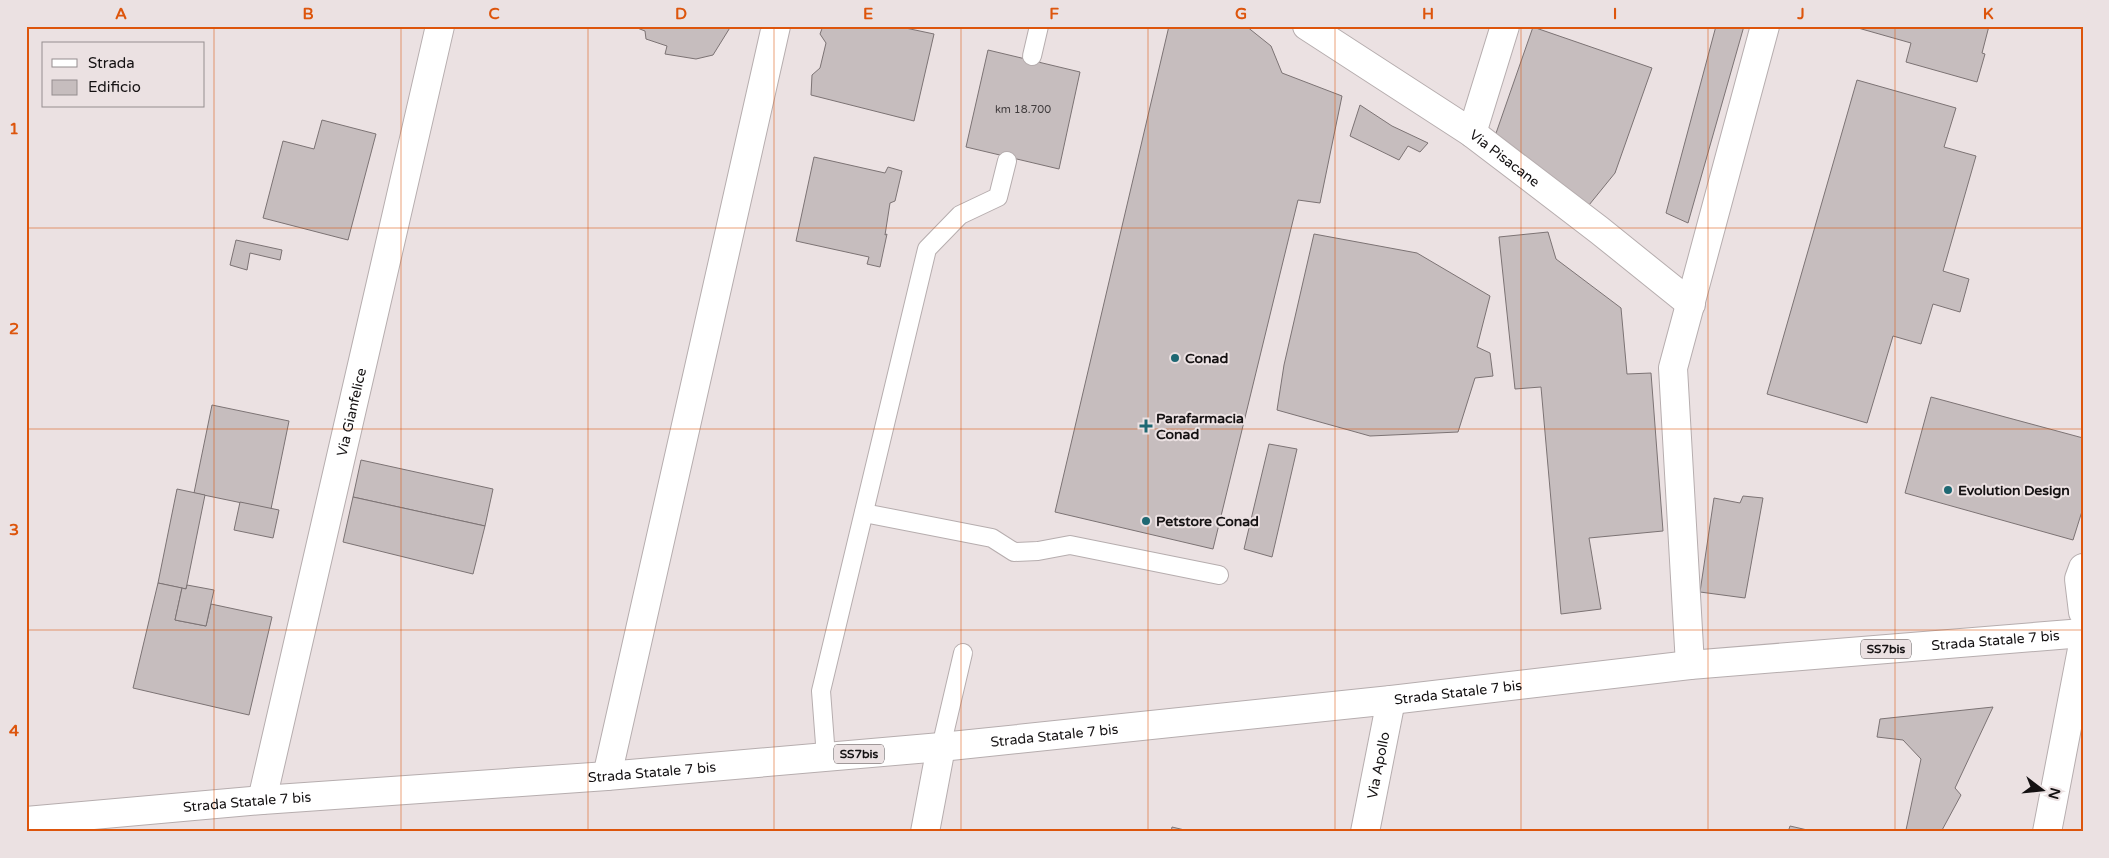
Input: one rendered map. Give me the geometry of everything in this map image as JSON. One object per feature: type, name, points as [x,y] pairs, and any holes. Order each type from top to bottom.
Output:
[{"type":"street","name":"Via Gianfelice","points":[[262,800],[440,26]]},
{"type":"street","points":[[607,776],[776,26]]},
{"type":"street","name":"Via Pisacane","points":[[1308,26],[1472,133],[1599,230],[1691,304]]},
{"type":"street","points":[[1472,133],[1505,26]]},
{"type":"street","points":[[1690,665],[1674,368],[1765,26]]},
{"type":"street","points":[[2083,568],[2079,580],[2083,612]]},
{"type":"street","name":"Strada Statale 7 bis","points":[[26,821],[262,800],[607,776],[941,747],[1391,700],[1690,665],[2083,633]]},
{"type":"street","points":[[2047,832],[2083,644]]},
{"type":"street","name":"Via Apollo","points":[[1365,832],[1391,700]]},
{"type":"street","points":[[925,832],[941,747]]},
{"type":"lane","points":[[1032,56],[1040,26]]},
{"type":"lane","points":[[826,757],[821,691],[927,249],[960,215],[998,197],[1007,161]]},
{"type":"lane","points":[[864,513],[992,538],[1014,552],[1038,551],[1070,545],[1219,575]]},
{"type":"lane","points":[[941,747],[963,653]]},
{"type":"building","points":[[632,26],[731,26],[713,55],[696,59],[665,54],[667,46],[646,39],[645,31]]},
{"type":"building","points":[[823,26],[896,26],[934,34],[914,121],[811,95],[812,75],[820,68],[826,43],[820,34]]},
{"type":"building","name":"Conad","points":[[1169,26],[1246,26],[1271,46],[1282,73],[1342,96],[1320,203],[1298,200],[1213,549],[1055,512]]},
{"type":"building","points":[[1716,26],[1744,26],[1688,223],[1666,213]]},
{"type":"building","points":[[1851,26],[1989,26],[1982,53],[1985,54],[1977,82],[1906,62],[1911,43]]},
{"type":"building","points":[[1533,27],[1652,68],[1615,173],[1589,205],[1494,139]]},
{"type":"building","points":[[988,50],[1080,72],[1059,169],[966,147]]},
{"type":"building","points":[[1857,80],[1956,108],[1944,147],[1976,156],[1943,271],[1969,279],[1960,312],[1933,304],[1921,344],[1893,336],[1867,423],[1767,394]]},
{"type":"building","points":[[1360,105],[1392,126],[1428,143],[1420,152],[1408,146],[1399,160],[1350,136]]},
{"type":"building","points":[[322,120],[376,134],[348,240],[263,218],[283,141],[314,149]]},
{"type":"building","points":[[814,157],[885,173],[888,167],[902,171],[895,201],[890,203],[885,235],[887,234],[880,267],[867,264],[869,257],[796,241]]},
{"type":"building","points":[[1548,232],[1556,259],[1621,308],[1627,374],[1651,373],[1663,531],[1589,538],[1601,609],[1561,614],[1541,387],[1515,389],[1499,237]]},
{"type":"building","points":[[1314,234],[1417,253],[1490,296],[1477,347],[1490,353],[1493,376],[1475,378],[1458,432],[1370,436],[1277,410],[1284,365]]},
{"type":"building","points":[[236,240],[282,250],[280,260],[250,253],[247,270],[230,265]]},
{"type":"building","points":[[1931,397],[2083,438],[2083,508],[2073,540],[1905,493]]},
{"type":"building","points":[[212,405],[289,421],[271,509],[194,493]]},
{"type":"building","points":[[1269,444],[1297,449],[1272,557],[1244,549]]},
{"type":"building","points":[[361,460],[493,489],[485,526],[353,497]]},
{"type":"building","points":[[177,489],[205,495],[186,589],[158,583]]},
{"type":"building","points":[[1743,496],[1763,498],[1745,598],[1700,592],[1714,498],[1740,503]]},
{"type":"building","points":[[353,497],[485,526],[473,574],[343,542]]},
{"type":"building","points":[[240,502],[279,510],[273,538],[234,530]]},
{"type":"building","points":[[158,583],[182,588],[175,620],[206,626],[211,604],[272,617],[249,715],[133,688]]},
{"type":"building","points":[[187,585],[214,590],[206,626],[175,620],[182,588],[186,589]]},
{"type":"building","points":[[1993,707],[1955,788],[1961,795],[1941,832],[1903,832],[1906,830],[1921,759],[1903,740],[1877,737],[1880,719]]},
{"type":"building","points":[[1790,826],[1816,832],[1788,832]]},
{"type":"building","points":[[1172,827],[1193,832],[1171,832]]},
{"type":"place","name":"Conad","points":[[1175,358]]},
{"type":"place","name":"Parafarmacia Conad","points":[[1146,426]]},
{"type":"place","name":"Evolution Design","points":[[1948,490]]},
{"type":"place","name":"Petstore Conad","points":[[1146,521]]}]
